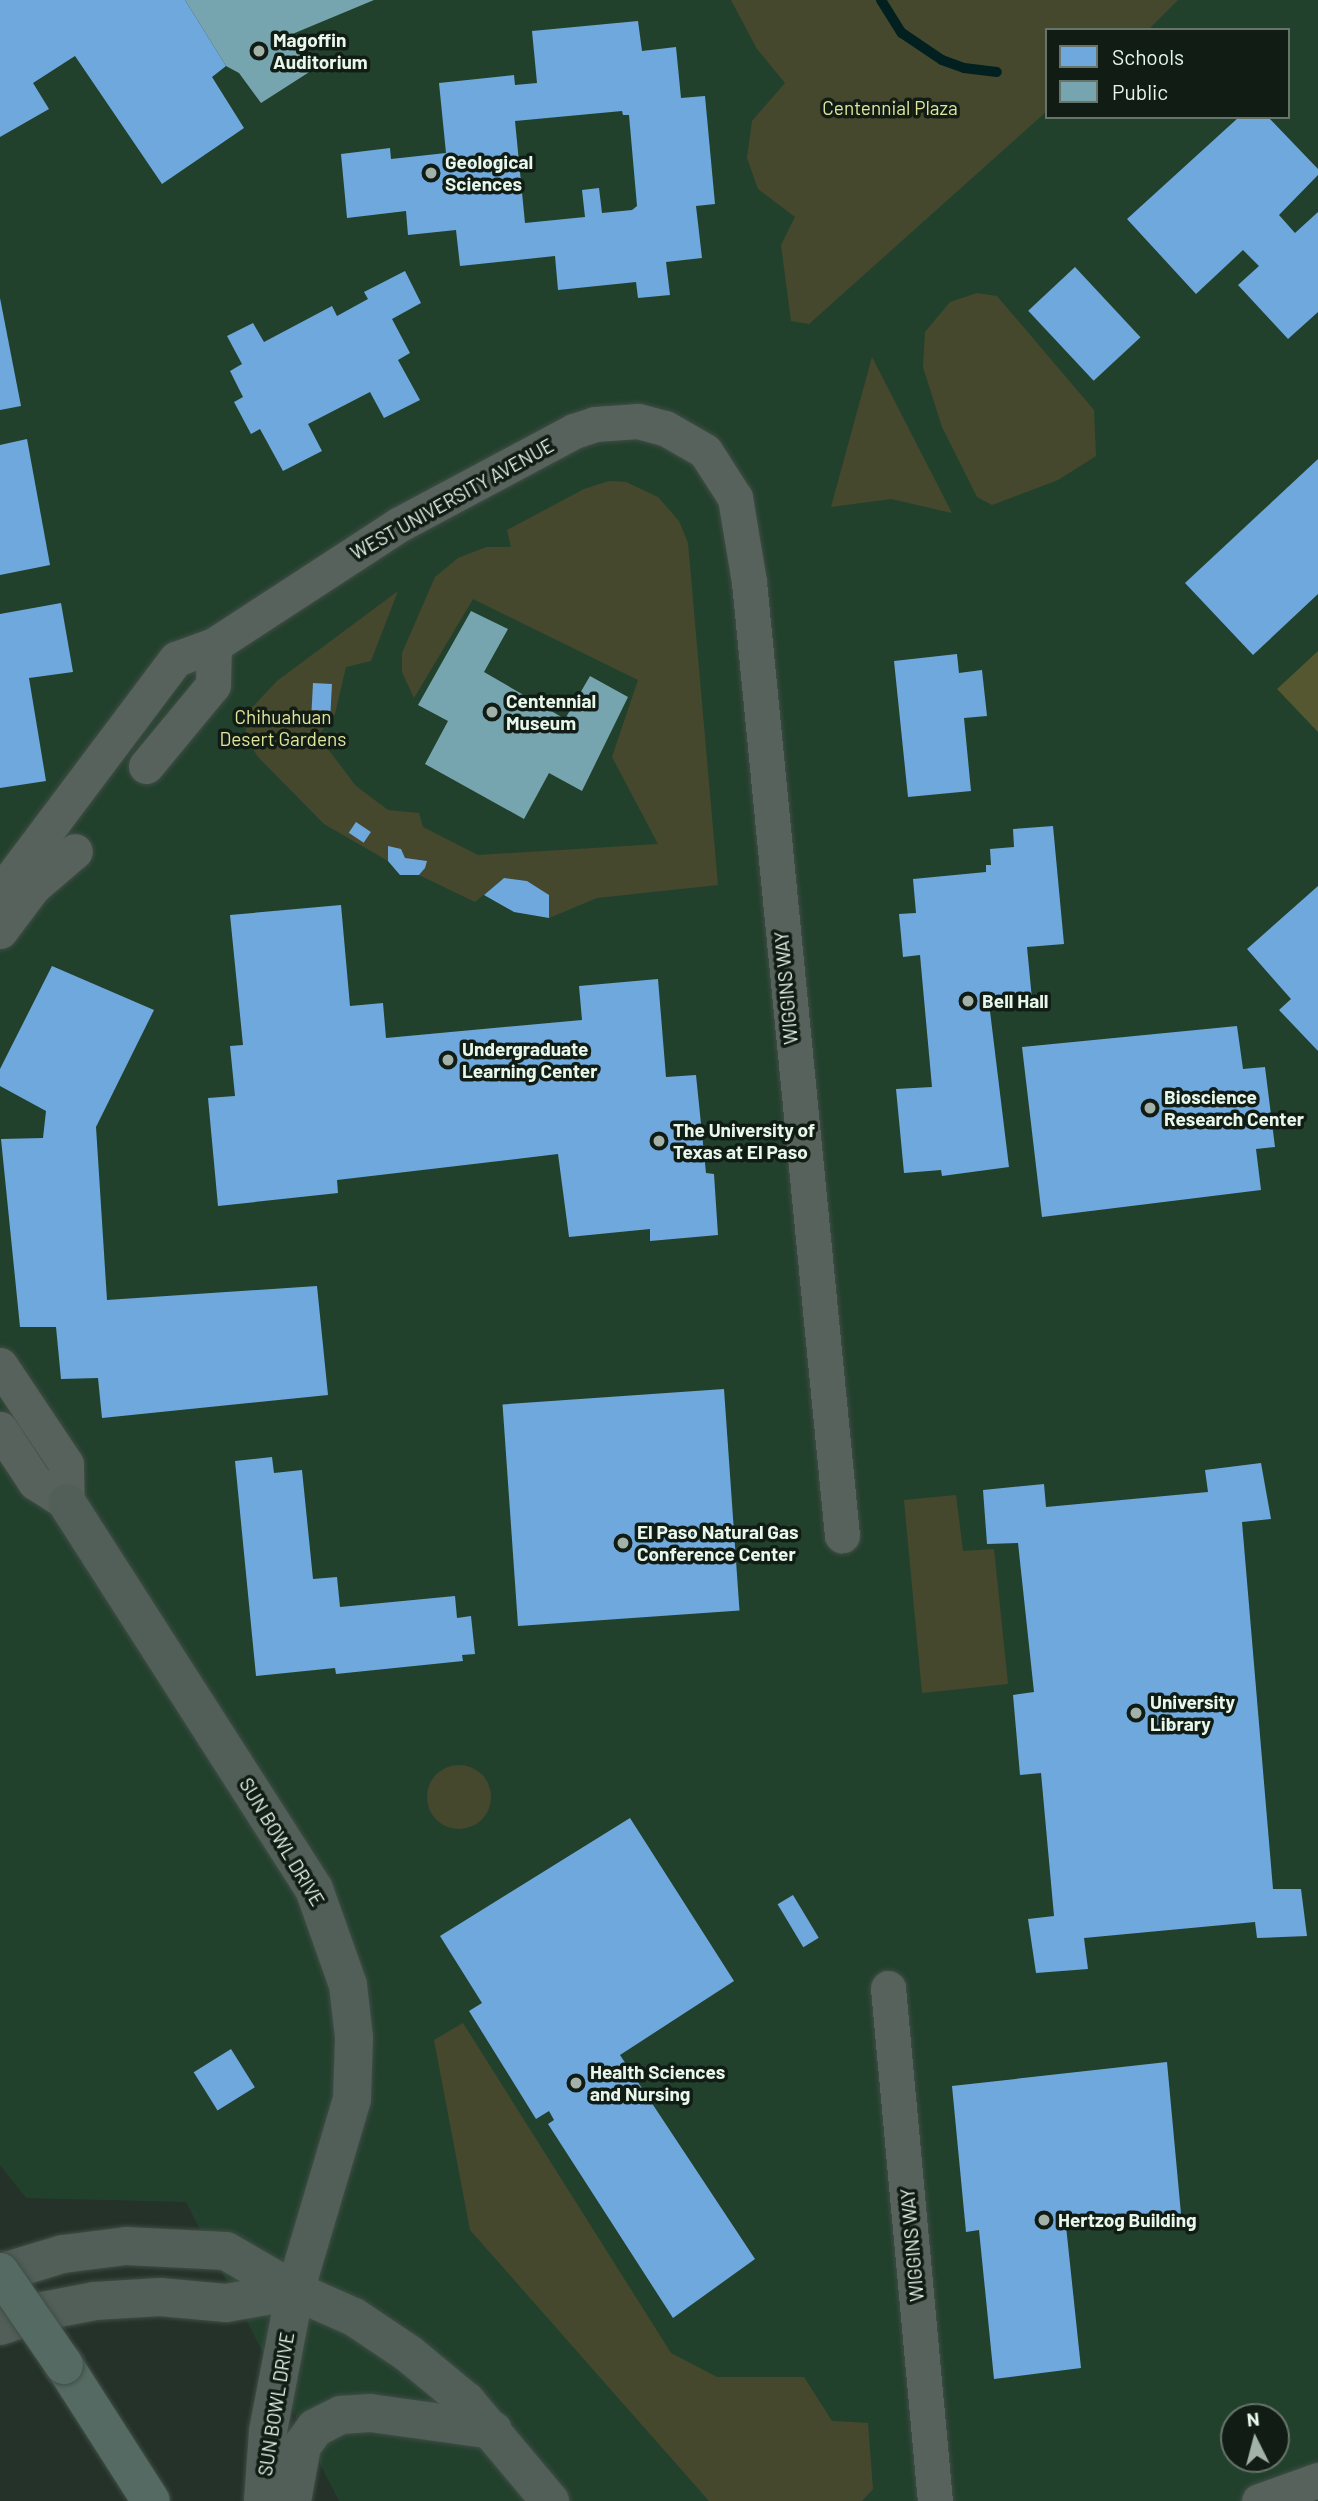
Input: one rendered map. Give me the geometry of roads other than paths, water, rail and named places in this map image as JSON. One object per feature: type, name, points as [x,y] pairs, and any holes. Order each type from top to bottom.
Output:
[{"type":"highway","points":[[5,2270],[151,2501]]},
{"type":"main road","name":"SUN BOWL DRIVE","points":[[67,1503],[314,1889],[342,1959],[353,2015],[352,2099],[295,2291],[268,2431],[263,2501]]},
{"type":"main road","points":[[5,2270],[94,2249],[189,2246],[226,2251],[295,2291],[354,2317],[410,2354],[493,2430],[550,2501]]},
{"type":"main road","points":[[0,2326],[43,2311],[95,2301],[160,2297],[226,2303],[295,2291]]},
{"type":"main road","points":[[292,2501],[302,2446],[315,2428],[341,2414],[370,2413],[493,2430]]},
{"type":"street","name":"WEST UNIVERSITY AVENUE","points":[[0,893],[176,659],[214,645],[398,525],[574,431],[595,424],[638,421],[686,437],[705,451]]},
{"type":"street","name":"WIGGINS WAY","points":[[705,451],[735,498],[749,582],[842,1535]]},
{"type":"street","points":[[146,766],[213,685],[217,670],[214,645]]},
{"type":"street","points":[[0,931],[33,887],[75,851]]},
{"type":"street","points":[[0,1365],[66,1464],[67,1503]]},
{"type":"street","points":[[0,1429],[35,1482],[67,1503]]},
{"type":"street","name":"WIGGINS WAY","points":[[888,1988],[935,2501]]},
{"type":"street","points":[[1259,2501],[1318,2480]]},
{"type":"waterway","points":[[881,0],[902,33],[942,60],[964,68],[997,72]]},
{"type":"place","name":"Magoffin Auditorium","points":[[259,51]]},
{"type":"place","name":"Geological Sciences","points":[[431,173]]},
{"type":"place","name":"Centennial Museum","points":[[492,712]]},
{"type":"place","name":"Bell Hall","points":[[968,1001]]},
{"type":"place","name":"Undergraduate Learning Center","points":[[448,1060]]},
{"type":"place","name":"Bioscience Research Center","points":[[1150,1108]]},
{"type":"place","name":"The University of Texas at El Paso","points":[[659,1141]]},
{"type":"place","name":"El Paso Natural Gas Conference Center","points":[[623,1543]]},
{"type":"place","name":"University Library","points":[[1136,1713]]},
{"type":"place","name":"Health Sciences and Nursing","points":[[576,2083]]},
{"type":"place","name":"Hertzog Building","points":[[1044,2220]]},
{"type":"park label","name":"Centennial Plaza","points":[[890,108]]},
{"type":"park label","name":"Chihuahuan Desert Gardens","points":[[283,728]]}]
